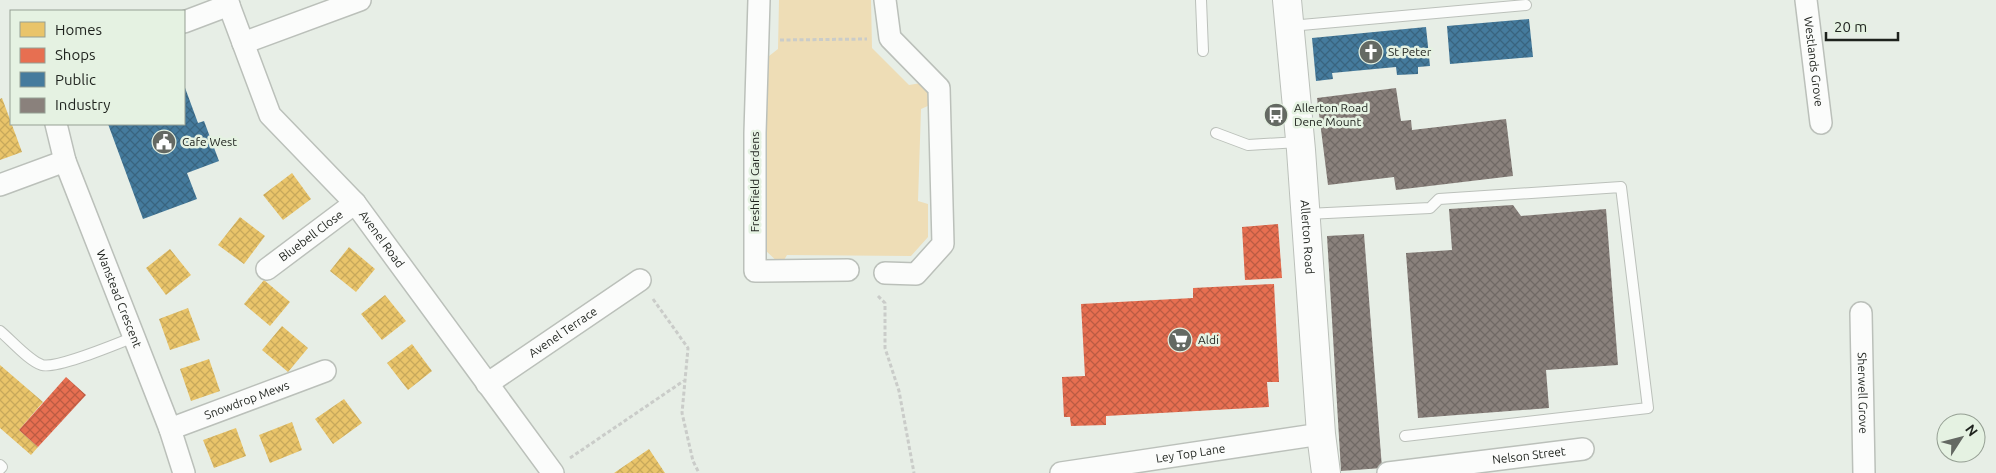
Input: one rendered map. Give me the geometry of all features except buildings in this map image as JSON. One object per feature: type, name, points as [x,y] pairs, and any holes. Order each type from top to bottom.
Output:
[{"type":"street","points":[[243,43],[360,0]]},
{"type":"street","name":"Freshfield Gardens","points":[[758,0],[755,133],[755,271],[848,270]]},
{"type":"street","points":[[879,281],[916,274],[943,244],[939,88],[890,38],[885,0]]},
{"type":"street","name":"Westlands Grove","points":[[1806,0],[1821,123]]},
{"type":"street","points":[[185,22],[228,2]]},
{"type":"street","name":"Avenel Road","points":[[228,2],[270,114],[355,203],[552,472]]},
{"type":"street","name":"Allerton Road","points":[[1288,13],[1306,214],[1321,434],[1326,473]]},
{"type":"street","name":"Wanstead Crescent","points":[[56,125],[65,161],[170,428],[184,473]]},
{"type":"street","points":[[0,185],[65,161]]},
{"type":"street","name":"Bluebell Close","points":[[267,269],[355,203]]},
{"type":"street","name":"Avenel Terrace","points":[[488,384],[640,280]]},
{"type":"street","name":"Sherwell Grove","points":[[1861,313],[1864,473]]},
{"type":"street","name":"Snowdrop Mews","points":[[170,428],[325,371]]},
{"type":"street","name":"Ley Top Lane","points":[[1061,473],[1321,434]]},
{"type":"street","name":"Nelson Street","points":[[1388,473],[1583,449]]},
{"type":"lane","points":[[1201,0],[1203,51]]},
{"type":"lane","points":[[1288,13],[1526,5]]},
{"type":"lane","points":[[1216,133],[1248,145],[1299,142]]},
{"type":"lane","points":[[1306,214],[1430,208],[1439,199],[1621,187],[1648,408],[1404,436]]},
{"type":"lane","points":[[0,331],[35,361],[43,365],[65,362],[134,338]]},
{"type":"lane","points":[[0,465],[2,467],[0,469]]},
{"type":"path","points":[[757,40],[890,38]]},
{"type":"path","points":[[640,280],[688,348],[682,413],[693,461],[699,473]]},
{"type":"path","points":[[879,281],[885,303],[885,348],[899,391],[914,473]]},
{"type":"path","points":[[552,472],[685,380]]},
{"type":"shaded area","points":[[779,0],[871,0],[872,48],[909,85],[921,83],[927,88],[930,105],[921,109],[918,201],[928,204],[928,237],[911,256],[787,255],[781,265],[764,249],[764,60],[778,49]]},
{"type":"place","name":"St Peter","points":[[1371,52]]},
{"type":"place","name":"Allerton Road Dene Mount","points":[[1276,115]]},
{"type":"place","name":"Cafe West","points":[[164,142]]},
{"type":"place","name":"Aldi","points":[[1180,340]]}]
